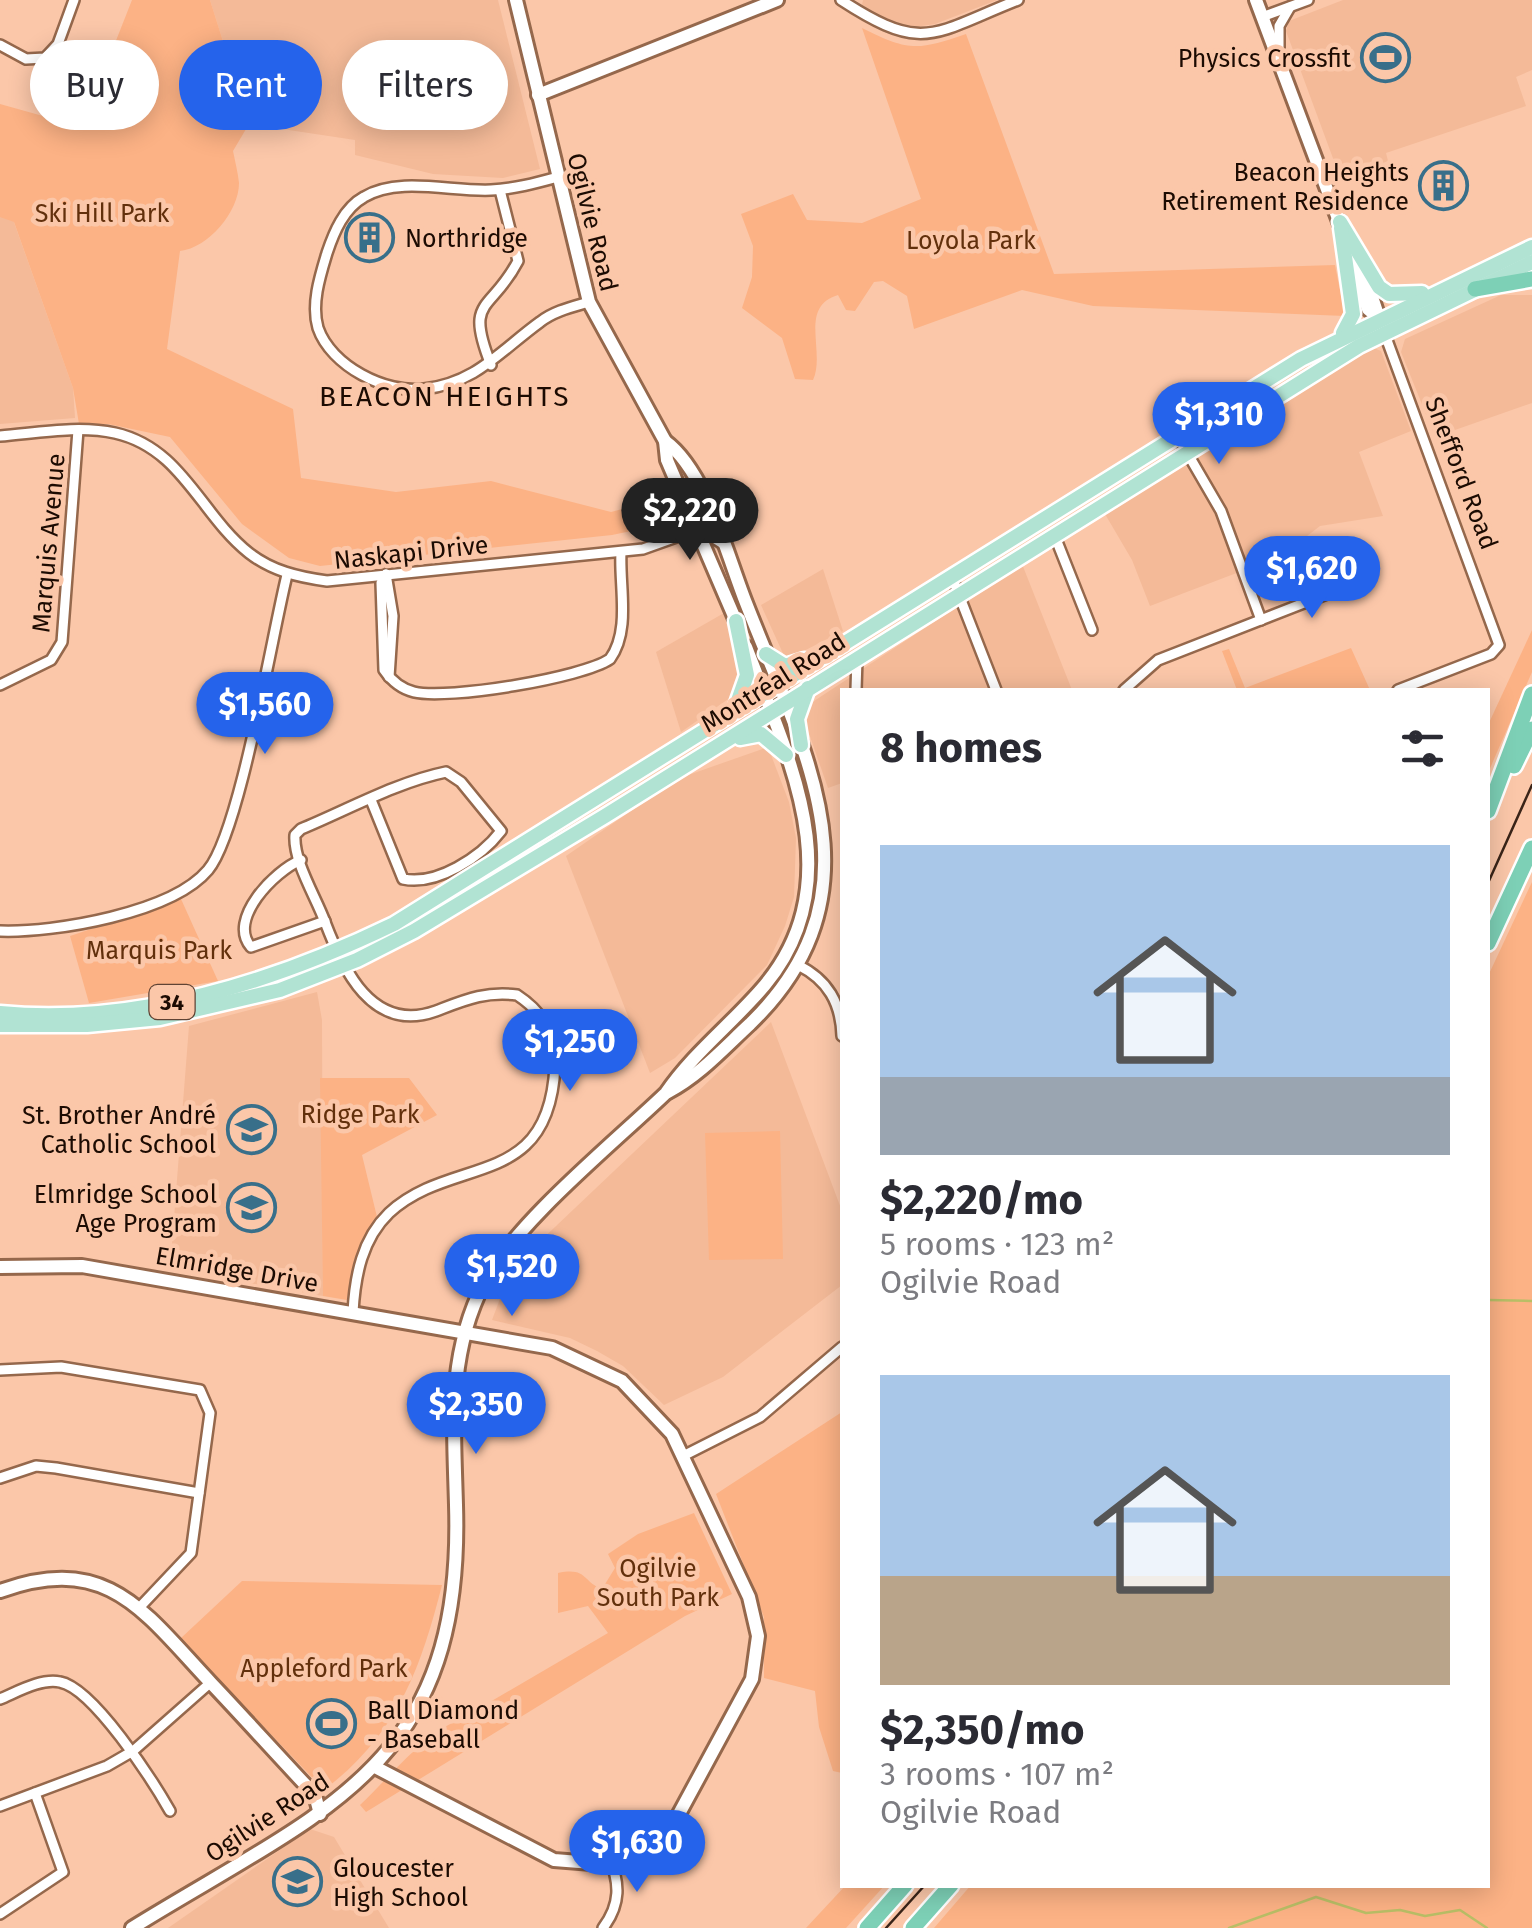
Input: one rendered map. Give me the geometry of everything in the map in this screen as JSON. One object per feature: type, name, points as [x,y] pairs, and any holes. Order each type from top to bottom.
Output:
[{"type":"highway","points":[[1476,289],[1532,279]]},
{"type":"highway","points":[[1490,806],[1532,694]]},
{"type":"highway","points":[[1490,817],[1532,729]]},
{"type":"highway","points":[[1490,940],[1532,848]]},
{"type":"highway","points":[[867,1928],[902,1888]]},
{"type":"highway","points":[[913,1928],[948,1888]]},
{"type":"main road","points":[[1340,222],[1379,288],[1401,295],[1432,292]]},
{"type":"main road","points":[[1337,340],[1354,314],[1340,222]]},
{"type":"main road","name":"Montréal Road","points":[[0,1025],[87,1025],[160,1018],[280,990],[344,966],[414,931],[1187,451],[1432,292],[1532,248]]},
{"type":"main road","name":"Montréal Road","points":[[0,1013],[69,1014],[192,999],[337,951],[394,924],[1337,340],[1476,289],[1532,262]]},
{"type":"main road","points":[[734,712],[747,675],[736,622]]},
{"type":"main road","points":[[766,654],[790,666],[850,640]]},
{"type":"main road","points":[[801,746],[796,719],[808,687]]},
{"type":"main road","points":[[685,762],[756,732],[768,737],[786,754]]},
{"type":"main road","points":[[597,800],[604,816]]},
{"type":"street","points":[[0,46],[26,60],[45,58],[58,44],[74,0]]},
{"type":"street","name":"Ogilvie Road","points":[[516,0],[589,302],[665,441],[680,452],[708,504],[823,811],[826,868],[818,919],[798,964],[755,1018],[688,1082],[666,1093]]},
{"type":"street","points":[[538,95],[777,0]]},
{"type":"street","points":[[840,0],[882,27],[920,35],[1018,0]]},
{"type":"street","name":"Shefford Road","points":[[1256,0],[1340,222],[1378,305],[1499,645],[1491,654],[1403,688]]},
{"type":"street","points":[[1262,17],[1308,0]]},
{"type":"street","points":[[1279,58],[1280,26],[1290,7]]},
{"type":"street","points":[[558,177],[500,190],[393,187],[360,199],[331,240],[316,310],[320,331],[338,356],[392,387],[420,390],[447,385],[491,364],[540,322],[589,302]]},
{"type":"street","points":[[491,364],[477,320],[518,261],[500,190]]},
{"type":"street","name":"Naskapi Drive","points":[[0,436],[78,430],[115,433],[151,447],[183,473],[237,542],[287,574],[326,582],[621,552],[664,543],[699,529]]},
{"type":"street","name":"Marquis Avenue","points":[[0,684],[51,660],[62,642],[78,430]]},
{"type":"street","points":[[1178,437],[1221,511],[1261,620]]},
{"type":"street","name":"Ogilvie Road","points":[[132,1928],[320,1814],[375,1767],[417,1709],[438,1663],[453,1609],[457,1532],[453,1400],[464,1331],[484,1282],[510,1245],[666,1093],[682,1070],[764,986],[797,931],[810,884],[810,844],[786,754],[699,529],[666,460],[665,441]]},
{"type":"street","points":[[708,504],[699,529],[723,544]]},
{"type":"street","points":[[1054,534],[1092,630]]},
{"type":"street","points":[[386,574],[393,616],[389,677],[411,691],[455,695],[600,666],[610,659],[621,642],[621,552]]},
{"type":"street","points":[[0,931],[70,929],[176,894],[208,870],[220,854],[235,803],[287,574]]},
{"type":"street","points":[[952,577],[995,688]]},
{"type":"street","points":[[1126,688],[1158,660],[1350,585]]},
{"type":"street","points":[[832,672],[855,688],[858,656]]},
{"type":"street","points":[[353,1312],[360,1260],[381,1222],[405,1200],[492,1168],[526,1146],[545,1111],[555,1057],[546,1021],[517,995],[477,995],[432,1012],[400,1014],[362,994],[337,951],[301,860],[295,843],[301,830],[371,800],[446,772],[461,782],[500,831],[468,862],[414,881],[403,879],[371,800]]},
{"type":"street","points":[[301,860],[278,876],[248,911],[242,920],[242,935],[251,947],[325,921]]},
{"type":"street","points":[[798,964],[826,985],[837,1002],[840,1022]]},
{"type":"street","name":"Elmridge Drive","points":[[0,1266],[82,1266],[552,1348],[600,1367],[652,1409],[683,1456],[748,1597],[758,1636],[755,1667],[673,1825],[610,1856],[573,1864],[554,1860],[375,1767]]},
{"type":"street","points":[[683,1456],[760,1417],[840,1349]]},
{"type":"street","points":[[0,1370],[61,1366],[200,1390],[210,1413],[191,1553],[139,1608]]},
{"type":"street","points":[[0,1478],[36,1466],[200,1493]]},
{"type":"street","points":[[0,1591],[36,1578],[65,1577],[122,1594],[315,1795],[320,1814]]},
{"type":"street","points":[[0,1698],[59,1681],[77,1689],[132,1751],[170,1811]]},
{"type":"street","points":[[0,1806],[107,1766],[132,1751],[210,1683]]},
{"type":"street","points":[[0,1914],[64,1872],[34,1792]]},
{"type":"street","points":[[603,1928],[618,1894],[619,1881],[610,1856]]},
{"type":"shaded area","points":[[210,0],[498,0],[508,40],[342,40],[342,130],[508,130],[508,40],[540,169],[503,178],[433,174],[355,155],[355,140],[289,130],[322,130],[322,40],[223,40]]},
{"type":"shaded area","points":[[863,0],[997,0],[935,24],[907,28],[886,22],[862,5]]},
{"type":"shaded area","points":[[1343,0],[1532,0],[1532,70],[1516,77],[1526,106],[1386,153],[1388,161],[1341,180],[1286,31],[1289,21]]},
{"type":"shaded area","points":[[0,200],[6,200],[73,388],[75,418],[0,424]]},
{"type":"shaded area","points":[[1501,295],[1532,295],[1532,403],[1435,437],[1401,352],[1405,339]]},
{"type":"shaded area","points":[[1371,347],[1381,351],[1411,431],[1359,452],[1383,516],[1320,526],[1281,556],[1150,606],[1132,560],[1105,514]]},
{"type":"shaded area","points":[[1022,564],[1071,688],[840,688],[840,784],[828,788],[806,725],[808,705]]},
{"type":"shaded area","points":[[823,569],[843,631],[786,660],[761,605]]},
{"type":"shaded area","points":[[724,613],[742,673],[734,695],[681,732],[656,652]]},
{"type":"shaded area","points":[[768,747],[789,802],[796,838],[794,897],[785,926],[767,965],[675,1058],[650,1073],[566,856],[677,779]]},
{"type":"shaded area","name":"St. Brother André Catholic School","points":[[317,992],[322,1020],[323,1296],[170,1269],[189,1026]]},
{"type":"shaded area","points":[[771,1022],[840,1206],[840,1287],[723,1377],[664,1405],[623,1366],[597,1351],[570,1338],[492,1320],[506,1283],[536,1245]]},
{"type":"shaded area","name":"Gloucester High School","points":[[310,1829],[334,1837],[389,1928],[168,1928]]},
{"type":"green space","name":"Ski Hill Park","points":[[132,0],[210,0],[223,40],[179,40],[179,130],[245,130],[233,151],[238,194],[228,216],[211,236],[180,251],[167,349],[293,409],[301,478],[396,492],[491,481],[611,512],[675,495],[689,519],[612,535],[320,566],[289,558],[242,524],[170,437],[108,424],[79,424],[73,388],[14,222],[0,217],[0,104],[30,112],[30,130],[159,130],[159,40],[116,40]]},
{"type":"green space","name":"Loyola Park","points":[[862,28],[913,46],[966,34],[1054,274],[1335,265],[1345,316],[1093,306],[1022,290],[914,329],[907,296],[883,281],[874,282],[855,311],[846,310],[838,295],[819,309],[813,380],[795,379],[782,338],[742,308],[752,277],[753,246],[741,214],[793,194],[807,220],[862,223],[921,199]]},
{"type":"green space","points":[[1532,630],[1532,672],[1490,768],[1490,721]]},
{"type":"green space","points":[[1351,648],[1369,688],[1245,688]]},
{"type":"green space","points":[[1229,649],[1245,688],[1236,688],[1222,651]]},
{"type":"green space","points":[[1532,882],[1532,1928],[934,1928],[968,1888],[1490,1888],[1490,972]]},
{"type":"green space","name":"Marquis Park","points":[[181,899],[218,981],[89,1003],[70,936]]},
{"type":"green space","name":"Ridge Park","points":[[320,1078],[409,1078],[437,1115],[362,1155],[377,1217],[355,1257],[347,1300],[323,1296]]},
{"type":"green space","points":[[780,1131],[783,1259],[709,1260],[705,1133]]},
{"type":"green space","points":[[840,1413],[840,1773],[833,1771],[819,1727],[815,1691],[764,1678],[764,1617],[716,1494]]},
{"type":"green space","name":"Ogilvie South Park","points":[[694,1513],[732,1594],[685,1616],[366,1812],[360,1805],[433,1735],[608,1633],[588,1606],[558,1613],[558,1573],[575,1572],[602,1589],[615,1568],[608,1554],[638,1534]]},
{"type":"green space","name":"Appleford Park","points":[[242,1581],[442,1585],[425,1645],[402,1699],[370,1746],[324,1790],[180,1639]]},
{"type":"green space","points":[[843,1888],[882,1888],[846,1928],[806,1928]]},
{"type":"waterway","points":[[1490,1300],[1532,1301]]},
{"type":"waterway","points":[[1229,1928],[1316,1897],[1366,1913],[1400,1910],[1425,1916],[1460,1910],[1487,1928]]},
{"type":"tram line","points":[[1490,879],[1532,785]]},
{"type":"tram line","points":[[886,1928],[922,1888]]},
{"type":"place","name":"Physics Crossfit","points":[[1386,58]]},
{"type":"place","name":"Beacon Heights Retirement Residence","points":[[1444,186]]},
{"type":"place","name":"Northridge","points":[[370,238]]},
{"type":"place","name":"St. Brother André Catholic School","points":[[251,1129]]},
{"type":"place","name":"Elmridge School Age Program","points":[[252,1208]]},
{"type":"place","name":"Ball Diamond - Baseball","points":[[332,1724]]},
{"type":"place","name":"Gloucester High School","points":[[298,1882]]},
{"type":"district","name":"BEACON HEIGHTS","points":[[445,396]]}]
